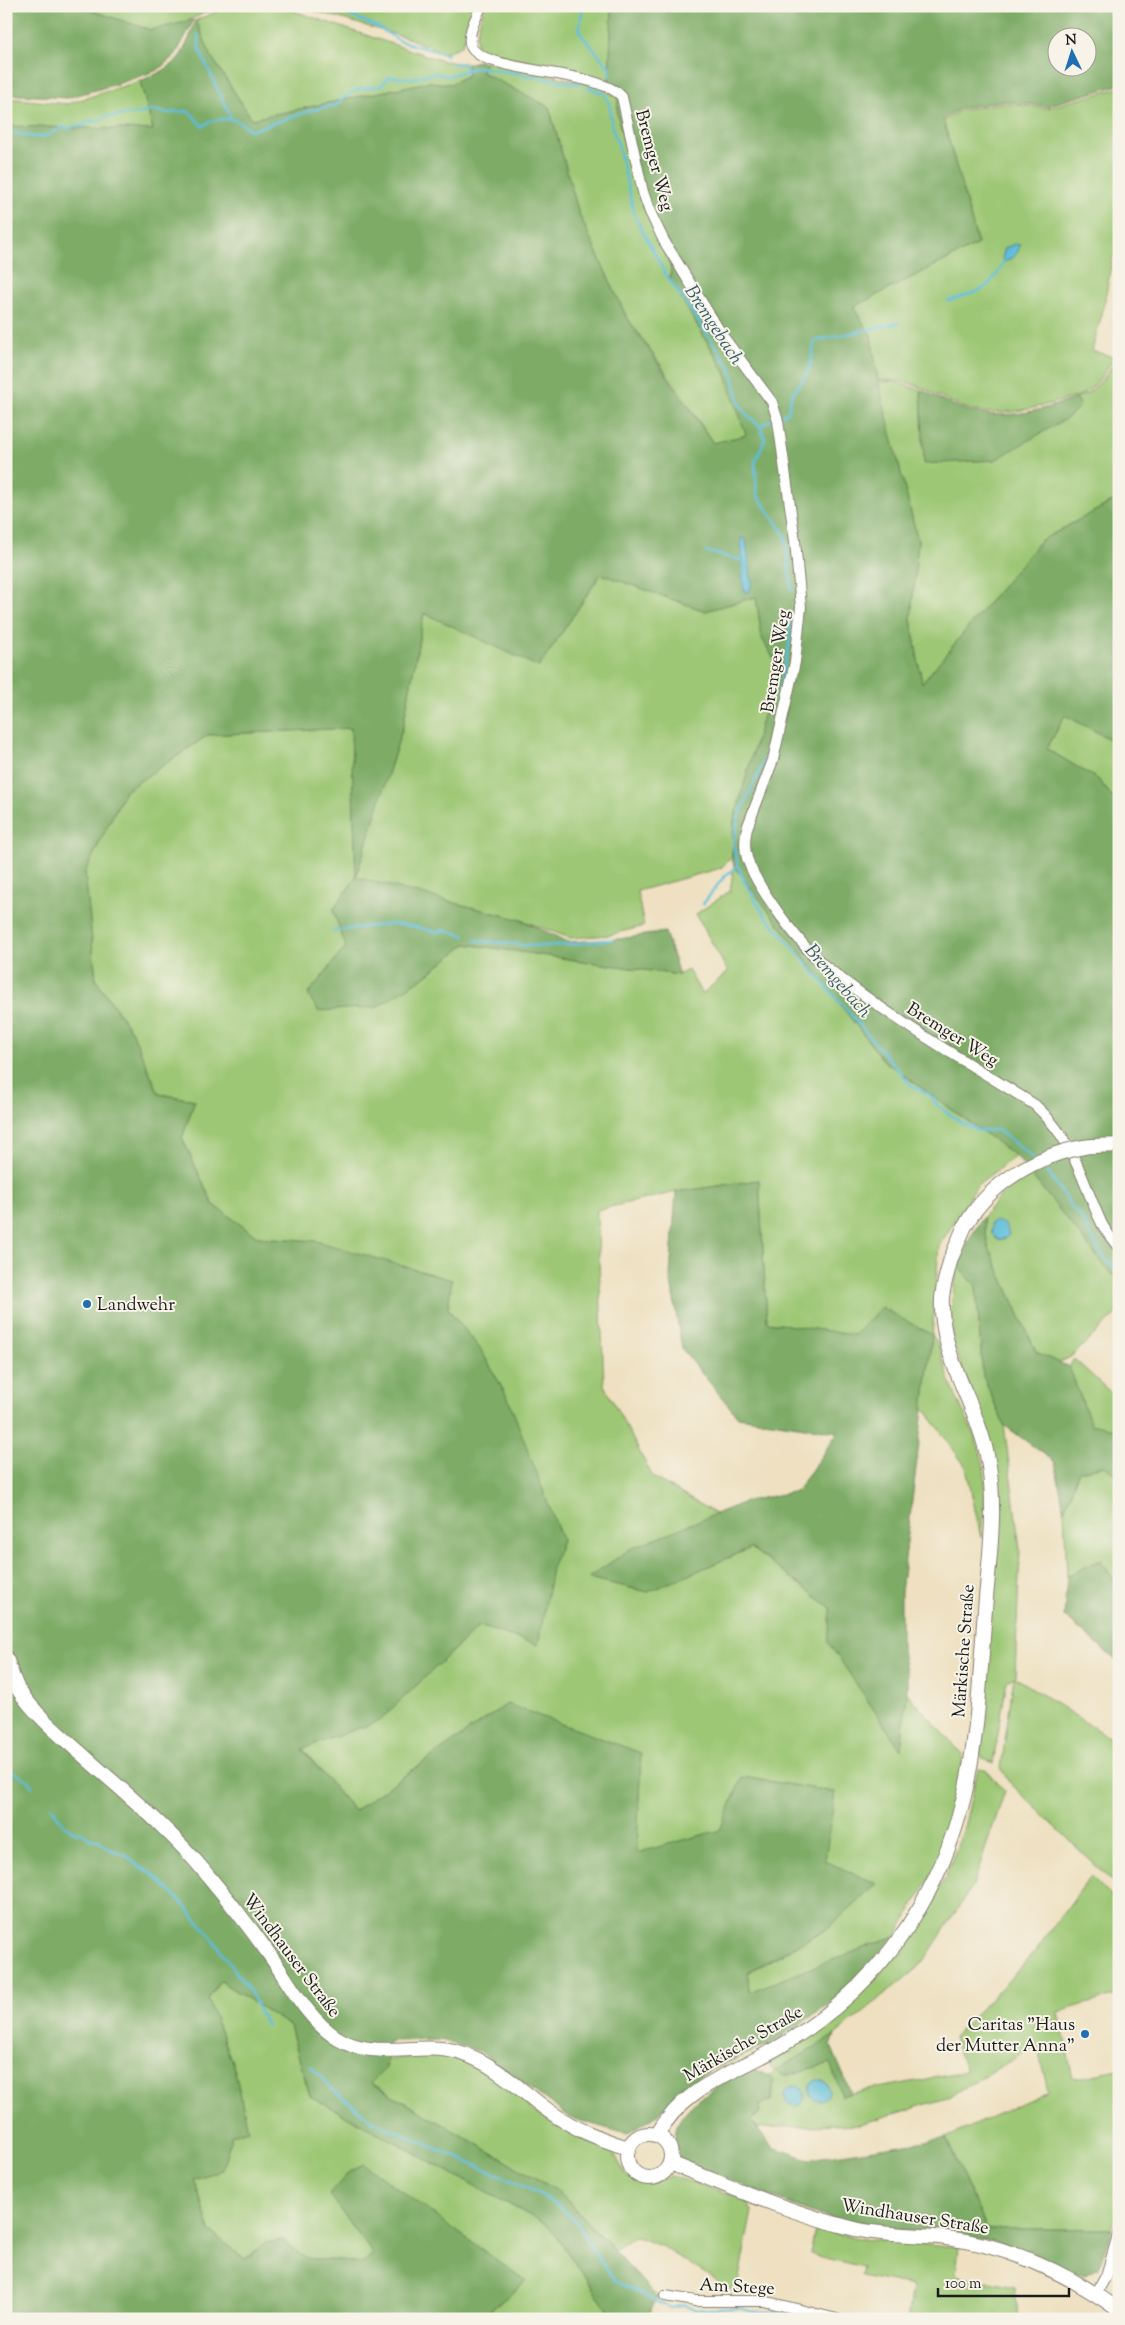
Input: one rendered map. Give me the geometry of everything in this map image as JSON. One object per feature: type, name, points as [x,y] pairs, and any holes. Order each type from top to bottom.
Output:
[{"type":"main road","name":"Märkische Straße","points":[[657,2135],[673,2110],[691,2094],[779,2047],[832,2011],[870,1975],[901,1938],[941,1867],[957,1824],[974,1753],[986,1592],[991,1484],[983,1437],[953,1366],[945,1338],[942,1298],[951,1258],[966,1225],[980,1206],[1013,1176],[1036,1162],[1063,1152],[1085,1147],[1119,1145]]},
{"type":"main road","name":"Windhauser Straße","points":[[6,1658],[17,1687],[40,1718],[158,1822],[204,1871],[267,1951],[308,2010],[327,2031],[339,2040],[367,2049],[450,2050],[466,2054],[495,2069],[549,2111],[570,2124],[592,2136],[628,2148]]},
{"type":"main road","points":[[644,2134],[657,2135],[669,2147],[670,2163],[659,2175],[643,2177],[630,2168],[627,2162],[628,2148],[637,2137],[644,2134]]},
{"type":"main road","name":"Windhauser Straße","points":[[670,2163],[806,2216],[858,2230],[945,2238],[990,2247],[1016,2255],[1096,2294],[1119,2310]]},
{"type":"street","name":"Bremger Weg","points":[[481,6],[470,36],[470,45],[477,55],[505,64],[594,82],[611,88],[622,97],[640,178],[653,220],[672,255],[722,335],[772,402],[778,421],[795,541],[801,607],[794,662],[773,760],[746,828],[747,857],[769,899],[794,933],[822,964],[888,1012],[1035,1105],[1052,1120],[1080,1167],[1102,1224],[1119,1248]]},
{"type":"street","points":[[1096,2294],[1106,2276],[1119,2232]]},
{"type":"street","name":"Am Stege","points":[[665,2296],[695,2301],[764,2301],[837,2319]]},
{"type":"green space","points":[[6,6],[86,6],[90,10],[151,30],[194,20],[176,54],[158,70],[67,98],[6,94]]},
{"type":"green space","points":[[86,6],[220,6],[176,25],[150,30],[120,22],[90,10]]},
{"type":"green space","points":[[231,6],[279,6],[443,61],[467,64],[468,75],[451,84],[428,82],[252,119],[211,56],[196,20]]},
{"type":"green space","points":[[298,6],[479,6],[461,46],[444,53],[411,39]]},
{"type":"green space","points":[[484,6],[612,6],[609,82],[485,54],[477,47],[476,36]]},
{"type":"green space","points":[[612,6],[1119,6],[1119,85],[1046,106],[1001,101],[961,108],[943,119],[978,244],[853,307],[871,335],[878,381],[918,541],[911,619],[922,683],[1040,541],[1119,498],[1119,744],[1065,715],[1047,749],[1099,780],[1119,806],[1119,1275],[1111,1274],[1016,1156],[883,1060],[734,866],[732,857],[734,821],[777,665],[762,638],[756,597],[705,611],[601,574],[539,667],[424,613],[403,726],[356,877],[351,728],[208,735],[125,791],[85,872],[96,980],[132,1032],[159,1094],[195,1100],[182,1138],[213,1204],[257,1237],[316,1241],[452,1280],[448,1309],[481,1350],[508,1398],[562,1540],[553,1563],[538,1645],[479,1626],[379,1721],[302,1749],[354,1811],[507,1704],[641,1753],[637,1853],[720,1830],[742,1777],[835,1792],[825,1861],[877,1884],[828,1928],[748,1972],[749,1992],[897,1935],[827,2006],[768,2045],[710,2070],[681,2090],[655,2116],[627,2134],[571,2118],[479,2051],[441,2040],[389,2041],[386,2068],[371,2083],[558,2191],[658,2298],[647,2319],[630,2319],[609,2311],[549,2226],[310,2096],[290,2026],[220,1981],[208,1999],[235,2071],[248,2130],[232,2135],[222,2170],[194,2179],[210,2231],[245,2259],[266,2243],[283,2240],[305,2258],[363,2263],[373,2254],[329,2195],[349,2172],[363,2164],[526,2281],[480,2319],[6,2319],[6,126],[153,130],[140,81],[164,70],[177,60],[187,44],[196,20],[211,56],[252,119],[429,82],[451,84],[468,75],[467,64],[478,61],[486,62],[481,72],[549,107],[579,214],[626,316],[713,443],[746,435],[725,372],[670,279],[671,264],[643,206],[629,162],[617,113],[618,97],[609,82]]},
{"type":"green space","points":[[486,62],[593,84],[618,97],[659,239],[671,264],[670,279],[725,372],[747,435],[713,443],[684,398],[626,316],[579,214],[549,107],[481,72]]},
{"type":"green space","points":[[140,81],[153,130],[6,126],[6,98],[67,104]]},
{"type":"green space","points":[[1119,88],[1119,249],[1112,260],[1104,306],[1092,351],[1115,357],[1099,381],[1083,394],[1061,401],[1012,412],[987,412],[963,407],[912,384],[890,380],[878,381],[871,335],[853,307],[978,244],[943,121],[961,110],[1001,103],[1047,108]]},
{"type":"green space","points":[[1119,355],[1119,498],[1040,541],[922,683],[911,619],[918,541],[878,383],[892,381],[921,390],[924,464],[1080,406],[1076,398],[1096,387]]},
{"type":"green space","points":[[921,390],[963,409],[992,415],[1035,411],[1076,398],[1080,406],[1069,417],[995,460],[924,464]]},
{"type":"green space","points":[[601,574],[705,611],[756,597],[762,638],[777,665],[734,821],[732,857],[721,868],[637,891],[644,926],[609,935],[570,938],[521,920],[356,878],[333,910],[347,946],[308,994],[377,1007],[424,977],[466,944],[678,975],[688,970],[702,994],[728,972],[696,914],[730,891],[734,866],[883,1060],[1016,1156],[978,1184],[939,1246],[932,1335],[855,1336],[767,1322],[759,1180],[676,1192],[597,1210],[604,1385],[653,1477],[716,1514],[630,1549],[589,1578],[648,1592],[751,1548],[831,1608],[901,1749],[907,1693],[963,1755],[961,1783],[937,1864],[897,1935],[749,1993],[748,1973],[828,1928],[876,1884],[824,1862],[835,1792],[742,1777],[721,1830],[637,1853],[507,1704],[354,1811],[302,1748],[479,1626],[553,1563],[562,1540],[481,1350],[448,1309],[316,1241],[257,1237],[213,1204],[182,1138],[195,1100],[159,1094],[132,1032],[96,980],[85,872],[125,791],[208,735],[351,728],[356,876],[403,726],[424,612],[539,667]]},
{"type":"green space","points":[[1065,715],[1119,744],[1119,806],[1099,780],[1047,749]]},
{"type":"green space","points":[[356,877],[521,920],[568,942],[619,939],[665,932],[679,975],[466,944],[424,977],[377,1007],[318,1011],[308,994],[346,947],[333,910]]},
{"type":"green space","points":[[1031,1174],[1111,1274],[1119,1275],[1119,1311],[1072,1356],[1059,1363],[1036,1352],[988,1246],[983,1217],[1003,1193]]},
{"type":"green space","points":[[759,1180],[767,1322],[855,1335],[881,1307],[932,1335],[901,1592],[901,1646],[907,1675],[907,1693],[901,1750],[828,1642],[831,1608],[751,1548],[648,1592],[588,1578],[630,1549],[747,1501],[797,1491],[838,1432],[738,1417],[682,1349],[670,1275],[676,1192]]},
{"type":"green space","points":[[983,1217],[988,1246],[1036,1352],[1069,1367],[1091,1424],[1118,1430],[1119,1478],[1105,1466],[1079,1471],[1064,1511],[1055,1462],[1004,1425],[983,1376],[976,1286],[958,1266],[970,1238]]},
{"type":"green space","points":[[958,1266],[976,1286],[983,1376],[1004,1425],[1020,1549],[1015,1677],[1119,1744],[1119,1888],[1008,1781],[1001,1768],[1014,1677],[1007,1681],[993,1763],[983,1759],[979,1750],[997,1476],[987,1430],[956,1352],[953,1338],[951,1310]]},
{"type":"green space","points":[[932,1335],[939,1346],[951,1384],[981,1452],[985,1492],[981,1538],[966,1467],[923,1407]]},
{"type":"green space","points":[[1074,1359],[1119,1400],[1119,1451],[1091,1424],[1069,1367]]},
{"type":"green space","points":[[1105,1466],[1119,1478],[1119,1587],[1100,1560],[1067,1576],[1064,1511],[1079,1471]]},
{"type":"green space","points":[[1100,1560],[1119,1587],[1119,1663],[1064,1616],[1067,1576]]},
{"type":"green space","points":[[978,1769],[986,1770],[1005,1791],[973,1885],[922,1964],[835,2035],[776,2071],[784,2076],[830,2062],[842,2096],[966,2072],[953,2038],[1029,1959],[1091,1876],[1119,1904],[1119,1994],[1059,2012],[1073,2079],[1119,2070],[1119,2205],[1112,2229],[987,2229],[946,2138],[1048,2091],[1037,2045],[947,2098],[860,2124],[758,2128],[752,2121],[760,2112],[759,2105],[771,2102],[772,2099],[773,2085],[770,2076],[775,2071],[771,2067],[769,2058],[881,1972],[917,1926],[945,1878],[964,1828]]},
{"type":"green space","points":[[220,1981],[290,2026],[310,2096],[549,2226],[609,2311],[597,2319],[480,2319],[526,2281],[329,2195],[373,2254],[363,2263],[305,2258],[283,2240],[266,2243],[245,2259],[210,2231],[194,2179],[221,2170],[232,2135],[248,2130],[235,2071],[208,1999]]},
{"type":"green space","points":[[835,2035],[831,2046],[851,2093],[842,2096],[830,2063],[784,2076],[775,2071]]},
{"type":"green space","points":[[430,2055],[470,2061],[495,2075],[533,2111],[575,2136],[610,2151],[616,2157],[626,2176],[636,2182],[650,2184],[671,2176],[745,2198],[752,2211],[736,2293],[663,2247],[634,2236],[615,2251],[558,2191],[371,2083],[386,2068],[387,2059]]},
{"type":"green space","points":[[751,2068],[770,2076],[774,2081],[771,2102],[759,2105],[760,2111],[752,2121],[772,2147],[809,2159],[946,2138],[987,2229],[1112,2229],[1098,2268],[1083,2276],[990,2240],[861,2226],[810,2212],[680,2160],[676,2141],[676,2129],[680,2119],[687,2110],[708,2093]]},
{"type":"green space","points":[[815,2230],[851,2237],[959,2247],[956,2275],[1015,2287],[1018,2319],[908,2319],[913,2286],[861,2276],[863,2267],[810,2254]]},
{"type":"water","points":[[1015,244],[1020,245],[1018,251],[1012,258],[1004,262],[1002,259],[1005,248]]},
{"type":"water","points":[[743,537],[746,540],[752,584],[748,592],[745,592],[743,586],[741,539]]},
{"type":"water","points":[[997,1221],[1005,1225],[1009,1234],[1006,1238],[998,1240],[992,1234],[991,1223]]},
{"type":"water","points":[[815,2080],[823,2080],[829,2086],[829,2094],[823,2100],[815,2100],[809,2094],[809,2086]]},
{"type":"water","points":[[791,2086],[799,2086],[805,2092],[805,2100],[799,2106],[791,2106],[785,2100],[785,2092]]},
{"type":"waterway","points":[[195,6],[197,12]]},
{"type":"waterway","name":"Bremgebach","points":[[583,6],[579,32],[610,68],[609,76]]},
{"type":"waterway","points":[[341,12],[378,27],[400,41],[448,55]]},
{"type":"waterway","points":[[198,34],[199,49],[231,118]]},
{"type":"waterway","points":[[453,64],[464,63],[466,70]]},
{"type":"waterway","points":[[6,132],[40,137],[46,136],[62,127],[69,129],[76,125],[83,126],[89,121],[98,122],[105,117],[143,113],[152,110],[168,113],[186,111],[191,113],[202,126],[212,121],[223,119],[237,121],[250,130],[322,107],[337,105],[351,92],[362,88],[381,86],[389,77],[413,78],[434,73],[447,76],[478,67],[579,84]]},
{"type":"waterway","name":"Bremgebach","points":[[587,87],[605,94],[610,107],[612,128],[618,144],[635,217],[665,273],[731,369],[740,404],[747,415],[760,426],[765,439],[755,462],[757,495],[785,535],[792,591]]},
{"type":"waterway","points":[[948,301],[987,286],[1004,262]]},
{"type":"waterway","points":[[782,415],[788,412],[791,397],[809,369],[814,341],[899,323]]},
{"type":"waterway","points":[[760,426],[773,419]]},
{"type":"waterway","points":[[706,552],[741,560]]},
{"type":"waterway","name":"Bremgebach","points":[[790,612],[790,640],[777,701],[770,748],[738,818],[733,843],[742,877],[763,913],[911,1085],[930,1095],[938,1106],[962,1123],[980,1131],[998,1130],[1035,1159]]},
{"type":"waterway","points":[[703,904],[723,878],[738,865]]},
{"type":"waterway","points":[[333,931],[392,924],[412,926],[436,932],[445,930],[465,936]]},
{"type":"waterway","points":[[475,940],[546,946],[613,940]]},
{"type":"waterway","name":"Bremgebach","points":[[1043,1165],[1071,1206],[1082,1218],[1101,1254],[1119,1272]]},
{"type":"waterway","points":[[6,1768],[28,1780],[32,1787]]},
{"type":"waterway","points":[[51,1806],[64,1825],[76,1833],[81,1832],[89,1839],[99,1840],[106,1848],[125,1854],[139,1867],[152,1873],[183,1904],[210,1935],[251,1993],[260,2014],[268,2026]]},
{"type":"waterway","points":[[311,2066],[331,2088],[374,2122],[538,2193],[563,2210],[578,2224],[590,2246],[615,2281],[670,2308],[684,2305],[695,2310],[740,2308],[753,2312],[782,2312],[812,2319]]},
{"type":"place","name":"Landwehr","points":[[87,1304]]},
{"type":"place","name":"Caritas \"Haus der Mutter Anna\"","points":[[1085,2034]]}]
